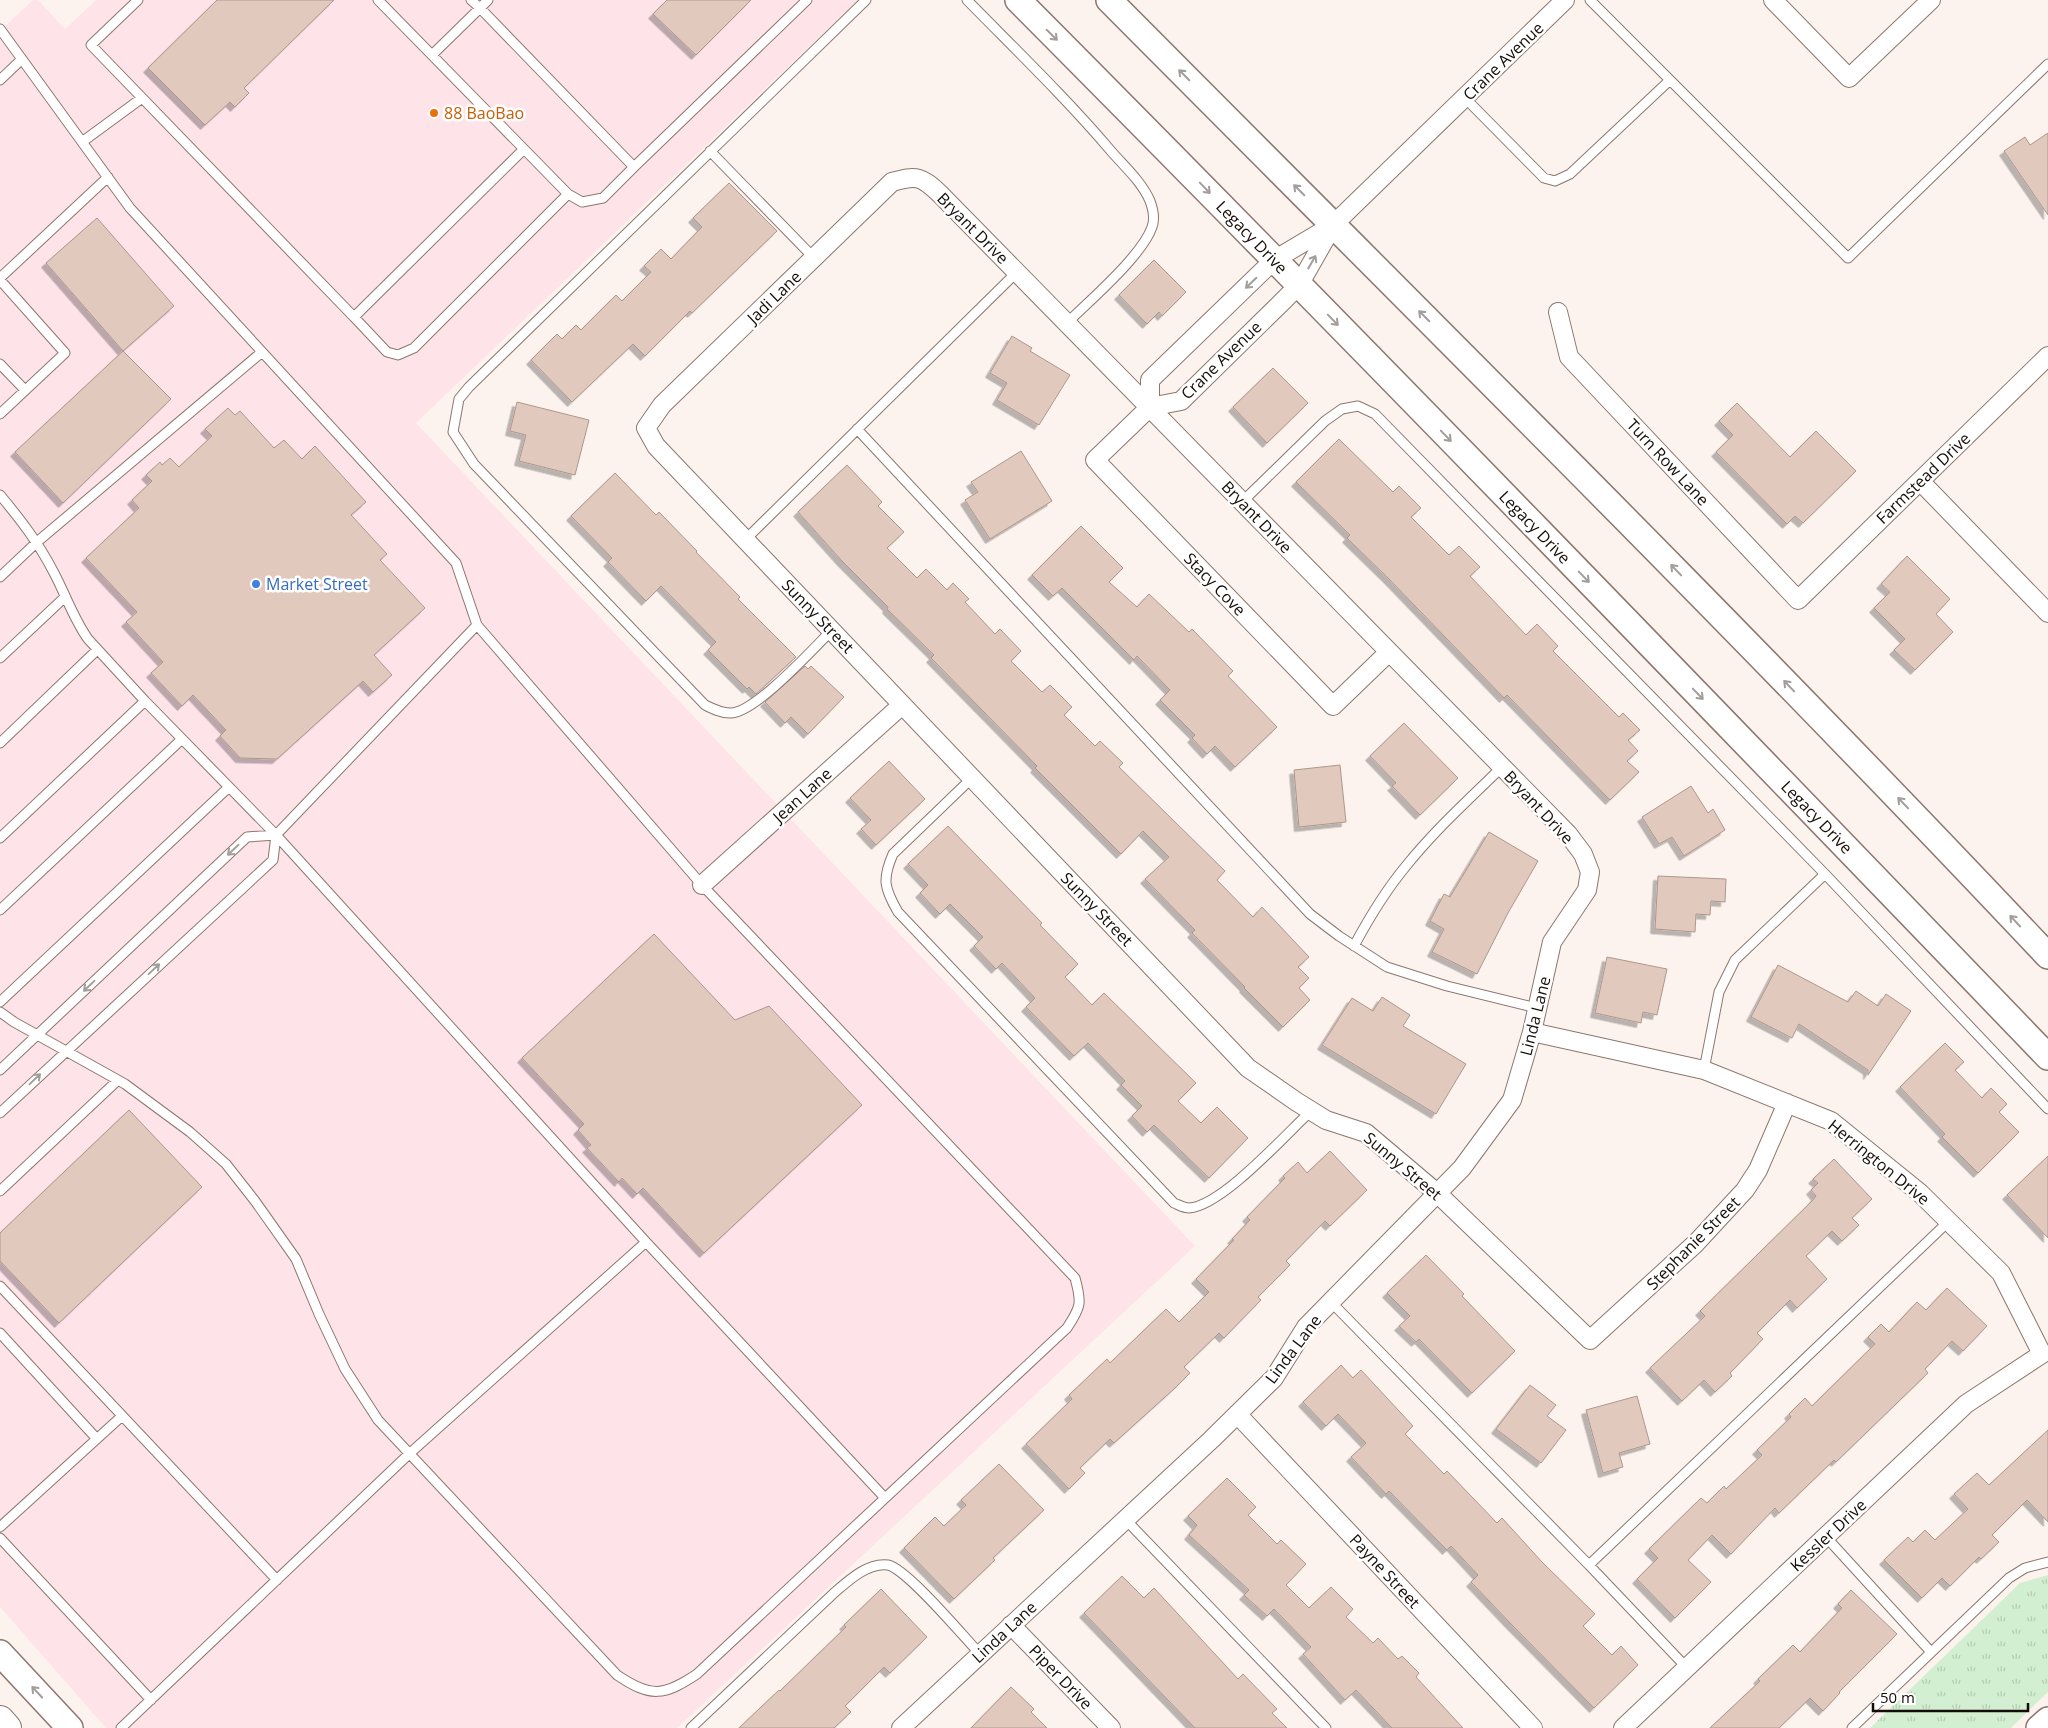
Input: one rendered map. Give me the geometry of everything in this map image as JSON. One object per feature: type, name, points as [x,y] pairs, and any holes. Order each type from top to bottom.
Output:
[{"type":"highway","points":[[0,1720],[8,1728]]},
{"type":"main road","name":"Legacy Drive","points":[[1018,0],[1727,723],[2048,1057]]},
{"type":"main road","points":[[1109,0],[1516,408],[1894,793],[2048,956]]},
{"type":"main road","points":[[0,1653],[70,1728]]},
{"type":"main road","points":[[2039,1728],[2048,1720]]},
{"type":"street","name":"Crane Avenue","points":[[1333,225],[1299,285],[1181,401],[1150,407],[1150,380],[1274,260],[1333,225],[1565,0]]},
{"type":"street","points":[[1773,0],[1849,78],[1931,0]]},
{"type":"street","name":"Bryant Drive","points":[[910,177],[926,180],[1568,834],[1583,854],[1590,872]]},
{"type":"street","name":"Jadi Lane","points":[[646,428],[662,405],[892,182],[910,177]]},
{"type":"street","name":"Turn Row Lane","points":[[1558,312],[1569,357],[1798,600]]},
{"type":"street","name":"Farmstead Drive","points":[[1798,600],[2048,356]]},
{"type":"street","name":"Stacy Cove","points":[[1150,407],[1095,460],[1333,706],[1389,652]]},
{"type":"street","name":"Sunny Street","points":[[646,428],[656,446],[1248,1068],[1326,1120],[1366,1133],[1437,1193],[1590,1340]]},
{"type":"street","points":[[1920,481],[2048,613]]},
{"type":"street","name":"Jean Lane","points":[[702,885],[902,704]]},
{"type":"street","name":"Linda Lane","points":[[905,1727],[980,1654],[1238,1414],[1274,1378],[1306,1327],[1462,1168],[1512,1100],[1532,1032],[1552,942],[1586,890],[1590,872]]},
{"type":"street","name":"Herrington Drive","points":[[1532,1032],[1704,1070],[1831,1120],[1920,1192],[2001,1273],[2042,1354]]},
{"type":"street","name":"Stephanie Street","points":[[1590,1340],[1696,1243],[1745,1190],[1758,1170],[1787,1103]]},
{"type":"street","name":"Kessler Drive","points":[[1624,1728],[1966,1404],[2042,1354]]},
{"type":"street","name":"Payne Street","points":[[1238,1414],[1533,1728]]},
{"type":"street","name":"Piper Drive","points":[[1011,1625],[1112,1728]]},
{"type":"lane","points":[[138,0],[91,46],[388,352],[398,355],[414,348],[568,194]]},
{"type":"lane","points":[[378,0],[568,194],[582,202],[603,198],[807,0]]},
{"type":"lane","points":[[471,0],[634,167]]},
{"type":"lane","points":[[432,55],[488,0]]},
{"type":"lane","points":[[832,630],[761,699],[732,714],[719,712],[705,704],[474,464],[453,432],[459,399],[469,387],[866,0]]},
{"type":"lane","points":[[967,0],[1085,120],[1139,183],[1150,200],[1153,213],[1152,226],[1144,242],[1131,259],[1067,323]]},
{"type":"lane","points":[[1590,0],[1848,258],[2048,64]]},
{"type":"lane","points":[[0,29],[130,208],[456,563],[477,625],[702,885],[1075,1278],[1080,1294],[1078,1311],[1067,1328],[697,1674],[677,1687],[658,1692],[646,1691],[617,1676],[378,1420],[345,1369],[296,1259],[226,1164],[190,1132],[118,1080],[0,1012]]},
{"type":"lane","points":[[0,80],[22,59]]},
{"type":"lane","points":[[1465,98],[1544,178],[1555,181],[1570,174],[1670,80]]},
{"type":"lane","points":[[82,142],[142,98]]},
{"type":"lane","points":[[354,317],[524,149]]},
{"type":"lane","points":[[710,151],[814,258]]},
{"type":"lane","points":[[0,414],[65,353],[0,279],[108,177]]},
{"type":"lane","points":[[745,540],[1017,272]]},
{"type":"lane","points":[[0,577],[37,542],[262,352]]},
{"type":"lane","points":[[0,364],[25,390]]},
{"type":"lane","points":[[1242,502],[1325,420],[1342,409],[1358,406],[1375,414],[1825,874],[2048,1109]]},
{"type":"lane","points":[[857,429],[1310,914],[1387,967],[1447,986],[1537,1008]]},
{"type":"lane","points":[[0,495],[37,542],[80,629],[97,650],[276,835],[646,1242],[885,1498]]},
{"type":"lane","points":[[0,658],[65,597]]},
{"type":"lane","points":[[0,1113],[273,860],[276,835],[477,625]]},
{"type":"lane","points":[[0,743],[97,650]]},
{"type":"lane","points":[[0,838],[145,701]]},
{"type":"lane","points":[[0,910],[182,739]]},
{"type":"lane","points":[[1354,946],[1372,914],[1405,867],[1440,827],[1502,767]]},
{"type":"lane","points":[[972,778],[893,854],[887,867],[885,882],[888,894],[898,912],[1174,1203],[1186,1208],[1196,1207],[1210,1201],[1228,1189],[1311,1111]]},
{"type":"lane","points":[[0,1002],[229,787]]},
{"type":"lane","points":[[0,1070],[247,837],[276,835]]},
{"type":"lane","points":[[1704,1070],[1719,992],[1735,960],[1825,874]]},
{"type":"lane","points":[[0,1191],[118,1080]]},
{"type":"lane","points":[[1589,1565],[1949,1221]]},
{"type":"lane","points":[[121,1728],[409,1454],[646,1242]]},
{"type":"lane","points":[[0,1286],[277,1580]]},
{"type":"lane","points":[[1331,1302],[1589,1565],[1687,1668]]},
{"type":"lane","points":[[0,1334],[97,1439]]},
{"type":"lane","points":[[0,1527],[122,1416]]},
{"type":"lane","points":[[1125,1519],[1326,1728]]},
{"type":"lane","points":[[1826,1537],[1931,1652]]},
{"type":"lane","points":[[0,1538],[151,1700]]},
{"type":"lane","points":[[1852,1728],[2009,1578],[2025,1568],[2048,1562]]},
{"type":"lane","points":[[691,1728],[834,1592],[858,1574],[876,1566],[889,1565],[907,1577],[980,1654]]},
{"type":"shaded area","points":[[33,0],[38,0],[65,29],[96,0],[858,0],[416,423],[1195,1246],[677,1728],[106,1728],[0,1607],[0,31]]},
{"type":"green space","points":[[2048,1575],[2048,1692],[2011,1728],[1870,1728],[2020,1583]]},
{"type":"building","points":[[217,0],[334,0],[244,88],[249,93],[235,107],[230,102],[205,125],[148,68]]},
{"type":"building","points":[[667,0],[751,0],[696,55],[653,14]]},
{"type":"building","points":[[2048,133],[2048,215],[2004,151],[2025,137],[2030,145]]},
{"type":"building","points":[[729,183],[777,231],[692,313],[690,311],[645,356],[633,344],[572,402],[531,360],[557,334],[562,339],[576,325],[581,330],[616,295],[622,301],[651,272],[644,266],[661,249],[671,259],[702,227],[693,218]]},
{"type":"building","points":[[97,218],[174,306],[123,351],[46,263]]},
{"type":"building","points":[[1154,260],[1186,292],[1162,316],[1159,312],[1147,324],[1119,295]]},
{"type":"building","points":[[1012,336],[1032,348],[1030,351],[1070,375],[1039,425],[997,400],[1007,383],[990,373]]},
{"type":"building","points":[[123,351],[171,399],[63,503],[15,452]]},
{"type":"building","points":[[1273,368],[1308,403],[1267,443],[1233,407]]},
{"type":"building","points":[[517,402],[589,420],[575,475],[519,461],[526,435],[510,431]]},
{"type":"building","points":[[1737,403],[1790,457],[1816,431],[1856,471],[1803,523],[1795,516],[1787,524],[1716,452],[1733,435],[1719,421]]},
{"type":"building","name":"Market Street","points":[[228,408],[235,415],[240,411],[274,448],[284,440],[302,459],[315,446],[366,502],[351,515],[387,554],[380,560],[425,608],[374,655],[392,675],[373,692],[363,681],[277,759],[240,758],[220,736],[226,730],[193,695],[182,706],[151,673],[163,662],[126,622],[137,612],[86,558],[139,508],[132,500],[152,481],[146,475],[160,462],[162,465],[170,458],[179,467],[212,436],[205,429]]},
{"type":"building","points":[[1339,439],[1393,492],[1399,486],[1421,508],[1411,517],[1449,555],[1459,546],[1480,567],[1470,576],[1526,635],[1537,624],[1558,646],[1553,651],[1619,717],[1623,713],[1640,730],[1628,740],[1638,751],[1627,761],[1639,772],[1610,800],[1507,695],[1504,698],[1347,538],[1350,535],[1296,482]]},
{"type":"building","points":[[1021,451],[1052,501],[990,539],[965,500],[978,492],[971,482]]},
{"type":"building","points":[[847,465],[882,502],[878,506],[904,532],[887,548],[917,578],[926,569],[947,590],[953,583],[969,599],[965,602],[995,634],[1000,629],[1021,651],[1011,661],[1042,692],[1050,685],[1072,707],[1064,715],[1095,746],[1100,741],[1123,763],[1119,767],[1225,871],[1217,880],[1253,917],[1262,907],[1309,957],[1298,967],[1309,978],[1299,988],[1310,1000],[1283,1027],[1192,933],[1195,930],[1145,879],[1169,857],[1143,831],[1121,854],[1035,768],[1037,766],[931,658],[934,655],[887,609],[888,607],[842,561],[798,512]]},
{"type":"building","points":[[615,473],[656,515],[659,512],[740,597],[738,599],[796,657],[756,694],[749,687],[747,689],[708,650],[716,642],[661,586],[646,601],[608,562],[612,558],[571,516]]},
{"type":"building","points":[[1081,526],[1123,568],[1109,582],[1137,607],[1149,594],[1189,632],[1192,629],[1233,671],[1228,676],[1277,727],[1235,767],[1215,746],[1207,754],[1192,738],[1195,735],[1160,700],[1170,690],[1137,656],[1134,660],[1062,588],[1053,596],[1032,575]]},
{"type":"building","points":[[1907,556],[1950,599],[1936,614],[1953,632],[1915,670],[1894,650],[1905,639],[1874,608],[1890,592],[1881,584]]},
{"type":"building","points":[[805,666],[808,669],[811,666],[844,697],[808,734],[791,717],[785,723],[765,702]]},
{"type":"building","points":[[1404,723],[1458,778],[1420,815],[1392,786],[1396,783],[1370,756]]},
{"type":"building","points":[[889,761],[925,799],[876,845],[861,829],[871,820],[850,798]]},
{"type":"building","points":[[1340,765],[1346,822],[1299,827],[1294,770]]},
{"type":"building","points":[[1691,786],[1708,813],[1713,809],[1725,830],[1684,856],[1672,837],[1659,844],[1642,817]]},
{"type":"building","points":[[948,826],[1042,923],[1040,925],[1078,964],[1065,977],[1092,1005],[1104,993],[1196,1083],[1178,1101],[1201,1123],[1217,1107],[1248,1138],[1209,1178],[1154,1125],[1147,1132],[1132,1116],[1142,1106],[1121,1085],[1125,1081],[1088,1043],[1074,1056],[1026,1007],[1035,998],[1002,963],[996,969],[974,946],[983,937],[950,904],[940,914],[920,893],[928,885],[908,864]]},
{"type":"building","points":[[1489,832],[1538,861],[1508,913],[1477,974],[1432,952],[1444,929],[1430,921],[1444,894],[1450,897]]},
{"type":"building","points":[[1658,876],[1726,879],[1725,902],[1711,901],[1710,915],[1696,914],[1695,932],[1655,929]]},
{"type":"building","points":[[654,934],[735,1020],[769,1006],[862,1105],[704,1253],[643,1188],[637,1194],[622,1178],[619,1182],[587,1148],[591,1145],[578,1130],[584,1124],[522,1058]]},
{"type":"building","points":[[1607,957],[1667,969],[1657,1015],[1643,1012],[1641,1023],[1595,1013]]},
{"type":"building","points":[[1778,965],[1848,1002],[1856,991],[1878,1006],[1886,994],[1911,1011],[1868,1075],[1868,1070],[1799,1024],[1792,1038],[1751,1017]]},
{"type":"building","points":[[1382,997],[1410,1015],[1403,1026],[1466,1064],[1436,1114],[1322,1045],[1352,998],[1373,1011]]},
{"type":"building","points":[[1945,1043],[1964,1062],[1955,1070],[1982,1098],[1991,1088],[2007,1104],[1999,1112],[2019,1132],[1978,1173],[1942,1137],[1945,1134],[1900,1087]]},
{"type":"building","points":[[129,1110],[202,1187],[59,1323],[0,1261],[0,1233]]},
{"type":"building","points":[[1330,1151],[1367,1190],[1330,1226],[1325,1221],[1286,1261],[1290,1265],[1258,1297],[1261,1300],[1224,1338],[1219,1333],[1184,1367],[1190,1373],[1175,1388],[1114,1443],[1110,1439],[1080,1468],[1085,1473],[1069,1489],[1026,1444],[1072,1399],[1069,1395],[1107,1359],[1110,1363],[1166,1309],[1179,1322],[1209,1292],[1196,1279],[1234,1240],[1232,1239],[1250,1220],[1247,1217],[1285,1178],[1283,1176],[1298,1162],[1307,1173]]},
{"type":"building","points":[[2048,1156],[2048,1238],[2007,1195]]},
{"type":"building","points":[[1834,1159],[1872,1199],[1852,1218],[1859,1225],[1842,1241],[1832,1231],[1806,1256],[1827,1279],[1797,1308],[1790,1300],[1757,1333],[1763,1339],[1730,1373],[1732,1376],[1715,1392],[1704,1380],[1682,1401],[1650,1368],[1705,1316],[1700,1311],[1812,1201],[1816,1196],[1811,1190],[1818,1183],[1813,1179]]},
{"type":"building","points":[[1426,1255],[1515,1351],[1472,1393],[1419,1339],[1416,1342],[1399,1326],[1410,1316],[1387,1293]]},
{"type":"building","points":[[1947,1288],[1987,1326],[1963,1351],[1952,1341],[1925,1369],[1928,1373],[1836,1462],[1834,1460],[1779,1513],[1775,1508],[1731,1554],[1712,1535],[1688,1560],[1711,1582],[1675,1618],[1637,1579],[1658,1558],[1649,1549],[1701,1498],[1707,1503],[1724,1486],[1726,1489],[1762,1455],[1757,1450],[1791,1417],[1789,1414],[1805,1398],[1812,1406],[1875,1344],[1868,1337],[1881,1324],[1889,1332],[1917,1302],[1926,1310]]},
{"type":"building","points":[[1341,1365],[1353,1378],[1361,1370],[1413,1426],[1405,1434],[1444,1474],[1447,1471],[1497,1523],[1502,1518],[1542,1562],[1595,1614],[1583,1626],[1612,1655],[1621,1646],[1638,1665],[1594,1708],[1471,1582],[1478,1575],[1451,1546],[1447,1550],[1389,1491],[1386,1494],[1351,1457],[1366,1443],[1338,1414],[1326,1426],[1303,1402]]},
{"type":"building","points":[[1530,1385],[1556,1405],[1547,1416],[1566,1430],[1541,1463],[1496,1429]]},
{"type":"building","points":[[1637,1396],[1650,1444],[1619,1453],[1623,1467],[1603,1473],[1586,1410]]},
{"type":"building","points":[[2048,1430],[2048,1522],[2027,1500],[1992,1535],[1999,1542],[1981,1559],[1979,1557],[1950,1586],[1942,1578],[1922,1598],[1884,1560],[1908,1537],[1913,1542],[1925,1530],[1935,1540],[1968,1509],[1954,1494],[1977,1473],[1989,1485]]},
{"type":"building","points":[[999,1464],[1044,1510],[993,1558],[995,1560],[954,1599],[904,1548],[935,1517],[944,1526],[966,1505],[961,1500]]},
{"type":"building","points":[[1227,1478],[1256,1507],[1248,1515],[1277,1544],[1281,1540],[1306,1564],[1286,1585],[1309,1608],[1331,1587],[1353,1609],[1346,1617],[1373,1643],[1378,1638],[1398,1659],[1402,1656],[1419,1673],[1416,1677],[1463,1728],[1392,1728],[1356,1690],[1345,1700],[1303,1654],[1311,1647],[1274,1609],[1267,1616],[1244,1595],[1249,1590],[1189,1535],[1197,1525],[1188,1516]]},
{"type":"building","points":[[1122,1576],[1144,1598],[1154,1588],[1238,1679],[1243,1674],[1277,1709],[1272,1713],[1287,1728],[1195,1728],[1084,1613]]},
{"type":"building","points":[[881,1589],[927,1637],[890,1673],[884,1667],[845,1706],[851,1712],[834,1728],[739,1728],[846,1627],[844,1625]]},
{"type":"building","points":[[1851,1590],[1897,1634],[1839,1692],[1823,1711],[1810,1698],[1779,1728],[1710,1728],[1760,1681],[1758,1679],[1793,1645],[1800,1652],[1842,1608],[1838,1604]]},
{"type":"building","points":[[1011,1687],[1034,1709],[1031,1712],[1047,1728],[971,1728]]},
{"type":"place","name":"88 BaoBao","points":[[434,113]]},
{"type":"place","name":"Market Street","points":[[256,584]]}]
